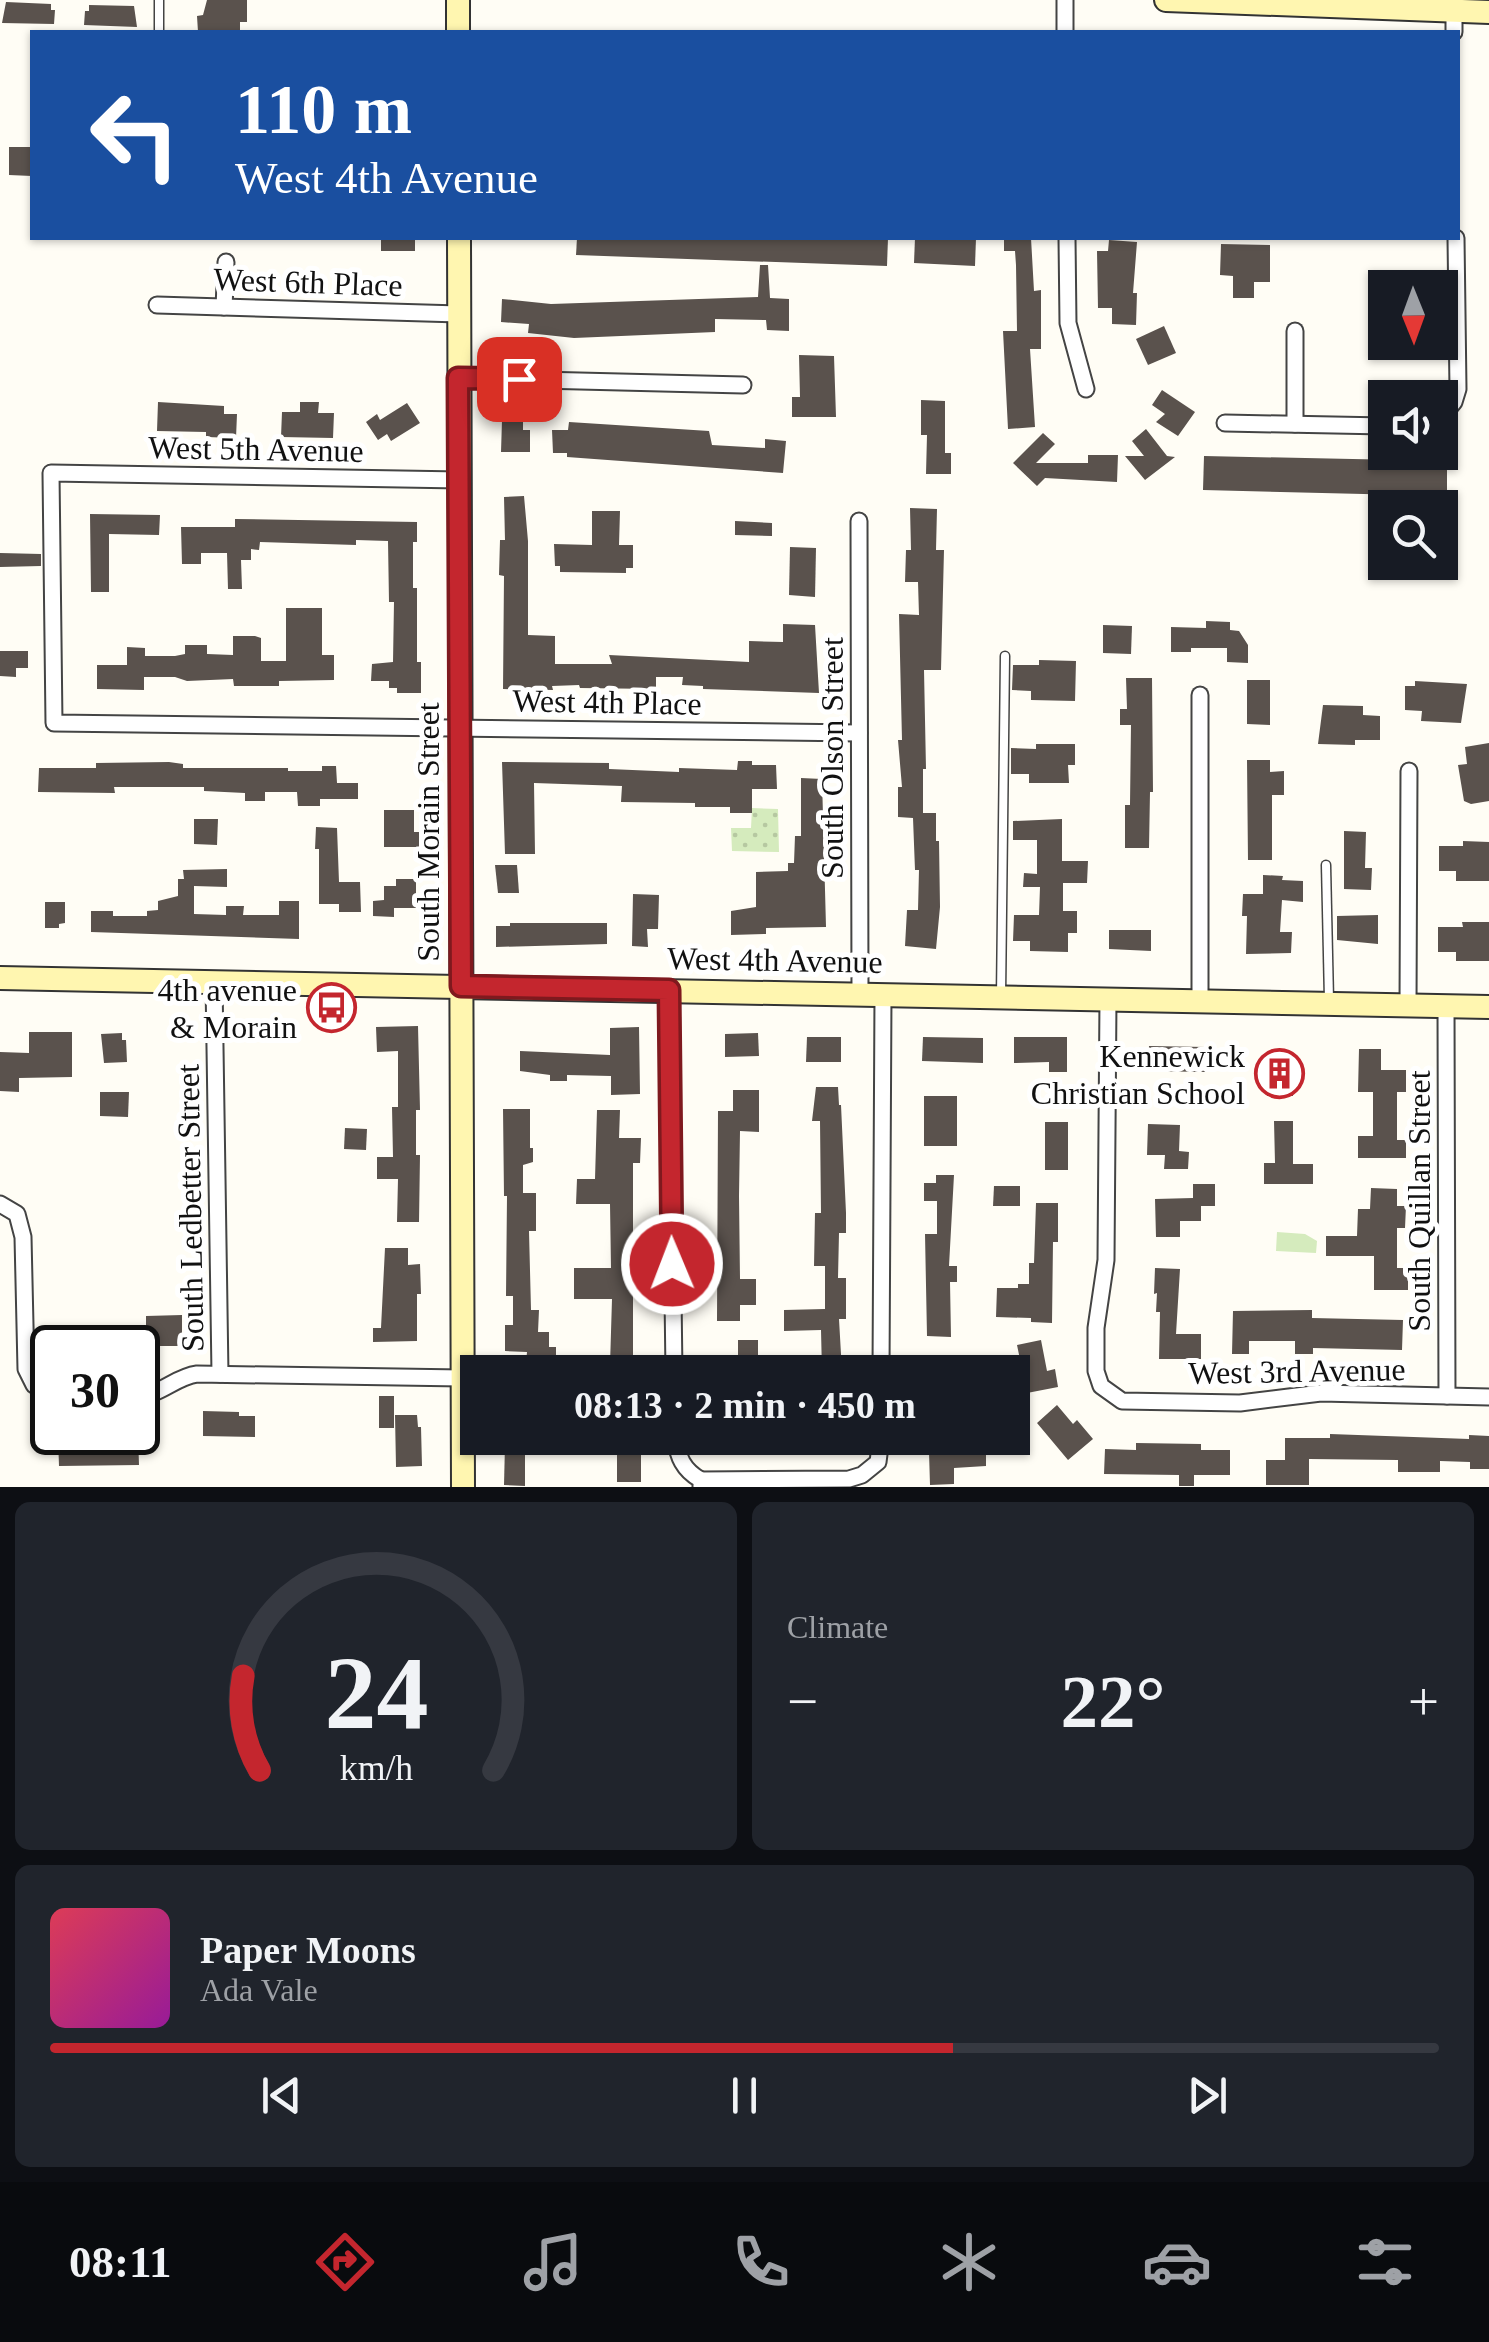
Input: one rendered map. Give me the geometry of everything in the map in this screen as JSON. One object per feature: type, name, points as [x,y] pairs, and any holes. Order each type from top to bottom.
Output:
[{"type":"street","points":[[458,0],[458,30]]},
{"type":"street","points":[[1065,0],[1065,30]]},
{"type":"street","points":[[1166,0],[1454,22],[1489,12]]},
{"type":"street","name":"South Morain Street","points":[[458,240],[462,1355]]},
{"type":"street","points":[[1067,240],[1068,323],[1086,390]]},
{"type":"street","points":[[1456,240],[1458,380]]},
{"type":"street","points":[[224,307],[226,262]]},
{"type":"street","name":"West 6th Place","points":[[156,305],[458,314]]},
{"type":"street","points":[[1295,331],[1295,424]]},
{"type":"street","points":[[458,378],[744,384]]},
{"type":"street","points":[[1225,422],[1368,426]]},
{"type":"street","name":"West 5th Avenue","points":[[54,724],[50,474],[460,480]]},
{"type":"street","name":"South Olson Street","points":[[859,521],[860,733],[872,995],[881,1355]]},
{"type":"street","points":[[1200,695],[1200,1001]]},
{"type":"street","name":"West 4th Place","points":[[54,724],[860,733]]},
{"type":"street","points":[[1408,1005],[1409,771]]},
{"type":"street","name":"West 4th Avenue","points":[[0,978],[1489,1006]]},
{"type":"street","name":"South Ledbetter Street","points":[[214,982],[220,1374]]},
{"type":"street","points":[[669,990],[674,1355]]},
{"type":"street","name":"West 3rd Avenue","points":[[1108,999],[1106,1260],[1096,1328],[1098,1379],[1109,1394],[1122,1401],[1240,1403],[1321,1393],[1489,1397]]},
{"type":"street","name":"South Quillan Street","points":[[1446,1006],[1448,1396]]},
{"type":"street","points":[[4,1206],[16,1214],[23,1237],[24,1360],[30,1380]]},
{"type":"street","points":[[160,1392],[188,1375],[460,1378]]},
{"type":"street","name":"South Morain Street","points":[[463,1455],[463,1487]]},
{"type":"street","points":[[681,1455],[685,1468],[701,1483],[849,1479],[870,1470],[879,1455]]},
{"type":"lane","points":[[159,0],[159,30]]},
{"type":"lane","points":[[1001,997],[1005,656]]},
{"type":"lane","points":[[1326,865],[1330,1004]]},
{"type":"green space","points":[[752,808],[778,809],[779,852],[732,851],[731,828],[751,828]]},
{"type":"green space","points":[[1277,1232],[1305,1234],[1317,1241],[1316,1253],[1276,1251]]},
{"type":"building","points":[[207,0],[247,0],[247,22],[240,22],[240,30],[198,30],[197,16],[203,15]]},
{"type":"building","points":[[6,2],[51,4],[51,10],[55,10],[54,24],[2,23]]},
{"type":"building","points":[[89,5],[134,6],[137,27],[84,25]]},
{"type":"building","points":[[9,147],[30,147],[30,176],[9,175]]},
{"type":"building","points":[[381,240],[415,240],[415,251],[381,251]]},
{"type":"building","points":[[577,240],[888,240],[887,266],[576,255]]},
{"type":"building","points":[[915,240],[976,240],[975,266],[914,263]]},
{"type":"building","points":[[1004,240],[1031,240],[1034,291],[1041,290],[1041,349],[1030,349],[1035,427],[1008,429],[1003,331],[1017,331],[1016,265],[1015,251],[1004,251]]},
{"type":"building","points":[[1109,240],[1137,242],[1133,293],[1137,293],[1136,325],[1112,324],[1112,308],[1098,308],[1097,251],[1108,251]]},
{"type":"building","points":[[1221,244],[1270,245],[1270,282],[1254,282],[1254,298],[1233,298],[1233,276],[1220,275]]},
{"type":"building","points":[[760,265],[768,265],[770,298],[789,299],[789,331],[767,330],[766,320],[715,319],[715,332],[574,338],[528,333],[529,324],[501,322],[502,299],[551,304],[758,297]]},
{"type":"building","points":[[1164,326],[1176,353],[1148,365],[1136,339]]},
{"type":"building","points":[[799,355],[834,356],[836,417],[792,417],[792,397],[800,397]]},
{"type":"building","points":[[1162,390],[1195,412],[1178,436],[1156,422],[1165,414],[1152,405]]},
{"type":"building","points":[[921,400],[945,401],[945,453],[951,453],[951,474],[926,474],[927,435],[921,435]]},
{"type":"building","points":[[158,402],[224,406],[224,414],[237,414],[236,438],[206,437],[206,432],[157,431]]},
{"type":"building","points":[[300,402],[319,402],[318,413],[334,413],[333,438],[281,437],[282,412],[300,412]]},
{"type":"building","points":[[407,403],[420,423],[391,441],[387,434],[378,440],[366,422],[377,414],[380,420]]},
{"type":"building","points":[[502,420],[523,420],[523,430],[530,430],[530,452],[501,452]]},
{"type":"building","points":[[569,422],[709,431],[712,445],[765,448],[765,439],[786,441],[783,473],[553,453],[552,430],[568,430]]},
{"type":"building","points":[[1146,429],[1167,456],[1175,457],[1145,480],[1125,456],[1144,456],[1132,441]]},
{"type":"building","points":[[1043,433],[1055,444],[1036,463],[1088,463],[1088,455],[1118,455],[1117,482],[1045,478],[1037,486],[1013,463]]},
{"type":"building","points":[[1204,456],[1368,459],[1368,470],[1447,470],[1447,490],[1368,490],[1368,494],[1203,490]]},
{"type":"building","points":[[524,496],[528,635],[555,636],[555,664],[612,664],[609,655],[749,662],[749,641],[783,642],[783,624],[815,625],[819,693],[703,689],[682,685],[683,677],[656,677],[656,689],[579,685],[552,686],[553,690],[503,689],[504,576],[499,575],[500,540],[505,540],[504,497]]},
{"type":"building","points":[[910,508],[937,509],[936,550],[944,550],[941,670],[924,670],[923,813],[936,813],[939,841],[936,949],[905,946],[907,910],[918,910],[919,870],[915,870],[913,818],[898,817],[898,787],[902,787],[898,740],[902,740],[899,614],[919,615],[918,582],[905,582],[906,550],[911,550]]},
{"type":"building","points":[[592,511],[620,511],[619,545],[633,545],[633,568],[626,568],[626,573],[560,572],[560,566],[555,566],[554,544],[592,545]]},
{"type":"building","points":[[90,514],[160,515],[159,535],[109,534],[109,592],[91,592]]},
{"type":"building","points":[[235,519],[417,522],[413,588],[417,588],[421,693],[397,693],[397,688],[389,688],[389,681],[371,681],[372,664],[393,662],[394,602],[389,602],[388,541],[356,540],[356,545],[260,542],[259,550],[251,549],[251,560],[241,560],[242,589],[228,589],[227,553],[201,553],[201,564],[182,564],[181,527],[235,527]]},
{"type":"building","points":[[735,521],[772,523],[772,536],[735,535]]},
{"type":"building","points":[[790,547],[816,548],[815,597],[789,595]]},
{"type":"building","points":[[0,553],[41,554],[41,566],[0,567]]},
{"type":"building","points":[[286,608],[322,608],[322,655],[334,655],[334,680],[234,686],[233,679],[187,681],[144,677],[144,690],[97,689],[97,665],[127,665],[127,647],[145,648],[145,656],[175,656],[185,654],[185,645],[207,645],[207,654],[233,655],[233,636],[255,636],[261,638],[261,661],[286,661]]},
{"type":"building","points":[[1206,621],[1230,622],[1230,630],[1239,631],[1248,645],[1248,663],[1227,662],[1227,648],[1171,652],[1171,627],[1206,628]]},
{"type":"building","points":[[1103,625],[1132,626],[1131,654],[1103,653]]},
{"type":"building","points":[[0,651],[28,651],[28,668],[16,668],[16,677],[0,676]]},
{"type":"building","points":[[1039,660],[1076,661],[1075,701],[1031,700],[1031,691],[1012,690],[1013,665],[1039,665]]},
{"type":"building","points":[[1126,678],[1152,678],[1153,792],[1149,848],[1125,848],[1131,725],[1120,725],[1120,709],[1127,709]]},
{"type":"building","points":[[1247,680],[1270,680],[1270,725],[1247,724]]},
{"type":"building","points":[[1415,681],[1467,684],[1461,723],[1421,721],[1422,711],[1405,710],[1405,686],[1415,686]]},
{"type":"building","points":[[1323,705],[1363,706],[1363,715],[1380,716],[1380,740],[1355,740],[1355,745],[1318,744]]},
{"type":"building","points":[[1489,743],[1489,801],[1471,804],[1464,801],[1458,765],[1467,764],[1465,747]]},
{"type":"building","points":[[1036,744],[1075,744],[1075,765],[1068,765],[1069,783],[1029,783],[1029,774],[1011,774],[1011,748],[1036,749]]},
{"type":"building","points":[[1247,760],[1270,760],[1270,772],[1284,771],[1284,795],[1272,795],[1272,860],[1248,860]]},
{"type":"building","points":[[738,761],[776,765],[777,789],[752,789],[752,813],[730,813],[730,807],[695,807],[695,803],[621,802],[622,786],[534,783],[535,854],[505,854],[502,762],[609,763],[609,769],[679,772],[679,768],[737,770]]},
{"type":"building","points":[[183,764],[183,768],[288,771],[322,771],[322,766],[336,766],[337,783],[358,783],[358,799],[320,799],[320,806],[298,806],[297,792],[265,792],[265,801],[245,801],[245,793],[204,791],[204,787],[114,787],[115,793],[38,792],[39,768]]},
{"type":"building","points":[[801,778],[822,779],[826,927],[766,928],[766,934],[731,935],[731,911],[756,907],[756,872],[788,871],[788,863],[794,863],[795,836],[801,836]]},
{"type":"building","points":[[384,810],[414,810],[419,847],[384,847]]},
{"type":"building","points":[[194,819],[218,819],[217,845],[194,844]]},
{"type":"building","points":[[1062,819],[1062,861],[1088,861],[1087,883],[1063,883],[1063,911],[1077,911],[1077,933],[1068,933],[1068,952],[1030,951],[1030,941],[1013,941],[1014,915],[1039,915],[1040,887],[1023,887],[1024,873],[1037,874],[1037,840],[1013,840],[1013,821]]},
{"type":"building","points":[[316,827],[337,828],[339,882],[360,882],[361,912],[339,912],[339,904],[319,904]]},
{"type":"building","points":[[1344,831],[1366,832],[1365,868],[1372,868],[1371,890],[1344,889]]},
{"type":"building","points":[[1463,841],[1489,842],[1489,881],[1456,881],[1456,871],[1439,871],[1439,846],[1463,846]]},
{"type":"building","points":[[495,865],[517,865],[519,893],[498,893]]},
{"type":"building","points":[[227,869],[227,887],[194,886],[194,914],[226,915],[226,906],[244,906],[243,915],[279,915],[279,901],[299,901],[299,939],[91,932],[91,911],[113,911],[113,916],[147,916],[147,911],[158,910],[158,901],[178,896],[178,879],[184,879],[183,870]]},
{"type":"building","points":[[1263,875],[1303,881],[1303,902],[1282,900],[1280,932],[1292,932],[1291,953],[1246,954],[1243,894],[1263,894]]},
{"type":"building","points":[[396,879],[416,879],[416,908],[394,908],[394,917],[373,916],[373,901],[384,900],[384,886],[396,886]]},
{"type":"building","points":[[633,894],[659,895],[658,929],[647,929],[648,947],[632,946]]},
{"type":"building","points":[[45,902],[65,902],[65,923],[59,924],[59,928],[45,928]]},
{"type":"building","points":[[1378,915],[1378,944],[1337,940],[1337,916]]},
{"type":"building","points":[[1462,922],[1489,922],[1489,961],[1456,961],[1456,952],[1438,952],[1438,927],[1463,927]]},
{"type":"building","points":[[607,923],[607,944],[496,947],[496,926]]},
{"type":"building","points":[[1109,930],[1151,930],[1151,951],[1109,949]]},
{"type":"building","points":[[418,1026],[419,1222],[397,1222],[398,1179],[377,1179],[377,1157],[393,1157],[392,1107],[398,1107],[398,1051],[377,1052],[376,1027]]},
{"type":"building","points":[[639,1027],[640,1094],[611,1095],[611,1076],[567,1075],[567,1081],[550,1081],[550,1075],[520,1071],[520,1051],[610,1055],[610,1028]]},
{"type":"building","points":[[29,1032],[72,1032],[72,1077],[19,1078],[19,1092],[0,1091],[0,1052],[29,1053]]},
{"type":"building","points":[[122,1033],[127,1062],[104,1063],[101,1034]]},
{"type":"building","points":[[758,1033],[759,1056],[725,1057],[725,1034]]},
{"type":"building","points":[[807,1037],[841,1037],[841,1062],[806,1062]]},
{"type":"building","points":[[923,1037],[983,1038],[983,1063],[922,1061]]},
{"type":"building","points":[[1014,1037],[1067,1037],[1067,1072],[1049,1072],[1049,1062],[1014,1063]]},
{"type":"building","points":[[1149,1046],[1206,1047],[1205,1072],[1148,1071]]},
{"type":"building","points":[[1359,1049],[1381,1049],[1381,1070],[1406,1070],[1406,1092],[1397,1092],[1397,1140],[1406,1140],[1406,1158],[1358,1158],[1358,1136],[1373,1136],[1373,1092],[1358,1092]]},
{"type":"building","name":"Kennewick Christian School","points":[[1267,1053],[1293,1053],[1293,1096],[1267,1096]]},
{"type":"building","points":[[816,1087],[838,1087],[846,1213],[846,1233],[839,1233],[838,1278],[846,1278],[846,1319],[839,1319],[841,1355],[822,1355],[821,1330],[784,1331],[784,1310],[825,1309],[825,1266],[814,1266],[815,1213],[821,1213],[820,1121],[812,1121]]},
{"type":"building","points":[[733,1090],[759,1090],[759,1132],[740,1131],[739,1196],[740,1279],[756,1279],[756,1305],[740,1305],[740,1321],[717,1321],[718,1111],[733,1111]]},
{"type":"building","points":[[100,1092],[129,1092],[128,1117],[100,1116]]},
{"type":"building","points":[[924,1096],[957,1096],[957,1146],[924,1146]]},
{"type":"building","points":[[503,1109],[530,1109],[533,1162],[523,1165],[523,1193],[536,1193],[536,1231],[529,1231],[531,1310],[539,1310],[538,1332],[549,1332],[549,1347],[556,1347],[556,1355],[505,1351],[505,1325],[513,1325],[513,1296],[506,1296]]},
{"type":"building","points":[[597,1110],[620,1110],[619,1138],[641,1138],[640,1163],[633,1163],[633,1355],[610,1355],[612,1299],[574,1299],[574,1268],[611,1268],[610,1204],[576,1204],[577,1179],[595,1179]]},
{"type":"building","points":[[1274,1121],[1293,1121],[1293,1164],[1313,1164],[1313,1184],[1264,1184],[1264,1163],[1275,1163]]},
{"type":"building","points":[[1045,1122],[1068,1122],[1068,1170],[1045,1170]]},
{"type":"building","points":[[1148,1124],[1180,1125],[1179,1151],[1189,1152],[1188,1169],[1164,1169],[1165,1155],[1147,1155]]},
{"type":"building","points":[[345,1128],[367,1129],[366,1150],[344,1149]]},
{"type":"building","points":[[936,1175],[954,1175],[949,1266],[957,1266],[957,1282],[950,1282],[951,1337],[927,1336],[925,1234],[937,1234],[937,1201],[924,1201],[924,1183],[936,1183]]},
{"type":"building","points":[[1193,1184],[1215,1184],[1215,1206],[1201,1206],[1201,1221],[1180,1221],[1180,1237],[1156,1237],[1155,1199],[1193,1198]]},
{"type":"building","points":[[994,1186],[1020,1186],[1020,1206],[993,1206]]},
{"type":"building","points":[[1371,1188],[1397,1189],[1397,1206],[1406,1206],[1405,1228],[1397,1228],[1397,1268],[1408,1268],[1408,1290],[1374,1290],[1374,1256],[1326,1256],[1326,1236],[1357,1236],[1358,1209],[1370,1209]]},
{"type":"building","points":[[1036,1203],[1058,1203],[1058,1242],[1053,1242],[1052,1323],[996,1317],[997,1288],[1029,1284],[1029,1263],[1034,1263]]},
{"type":"building","points":[[385,1248],[408,1248],[408,1265],[420,1264],[417,1341],[373,1342],[373,1328],[381,1328]]},
{"type":"building","points":[[1155,1268],[1180,1269],[1176,1334],[1201,1334],[1201,1359],[1159,1359],[1160,1312],[1156,1312]]},
{"type":"building","points":[[1312,1310],[1312,1318],[1403,1320],[1402,1350],[1313,1348],[1313,1354],[1295,1354],[1295,1341],[1249,1341],[1249,1354],[1232,1354],[1233,1311]]},
{"type":"building","points":[[182,1315],[182,1346],[160,1346],[160,1325],[146,1325],[146,1316]]},
{"type":"building","points":[[738,1340],[758,1340],[758,1355],[738,1355]]},
{"type":"building","points":[[1041,1340],[1047,1371],[1055,1369],[1058,1387],[1030,1392],[1030,1355],[1019,1355],[1017,1345]]},
{"type":"building","points":[[379,1396],[394,1396],[394,1428],[379,1428]]},
{"type":"building","points":[[1057,1405],[1093,1439],[1068,1460],[1037,1423]]},
{"type":"building","points":[[203,1411],[255,1416],[255,1437],[203,1436]]},
{"type":"building","points":[[395,1415],[417,1415],[422,1466],[396,1467]]},
{"type":"building","points":[[1330,1434],[1469,1439],[1469,1435],[1489,1436],[1489,1469],[1470,1469],[1470,1462],[1440,1461],[1440,1472],[1398,1472],[1398,1460],[1309,1459],[1309,1485],[1266,1485],[1266,1460],[1285,1460],[1285,1438],[1330,1438]]},
{"type":"building","points":[[1136,1443],[1201,1444],[1201,1450],[1230,1450],[1230,1475],[1194,1475],[1194,1486],[1179,1486],[1179,1475],[1104,1474],[1105,1449],[1136,1450]]},
{"type":"building","points":[[59,1455],[139,1455],[139,1465],[59,1466]]},
{"type":"building","points":[[505,1455],[525,1455],[525,1486],[504,1485]]},
{"type":"building","points":[[617,1455],[641,1455],[641,1482],[617,1482]]},
{"type":"building","points":[[929,1455],[986,1455],[986,1466],[954,1468],[954,1484],[930,1485]]},
{"type":"place","name":"4th avenue & Morain","points":[[332,1008]]},
{"type":"place","name":"Kennewick Christian School","points":[[1280,1074]]},
{"type":"route","points":[[519,379],[458,378],[461,986],[669,990],[672,1264]]}]
